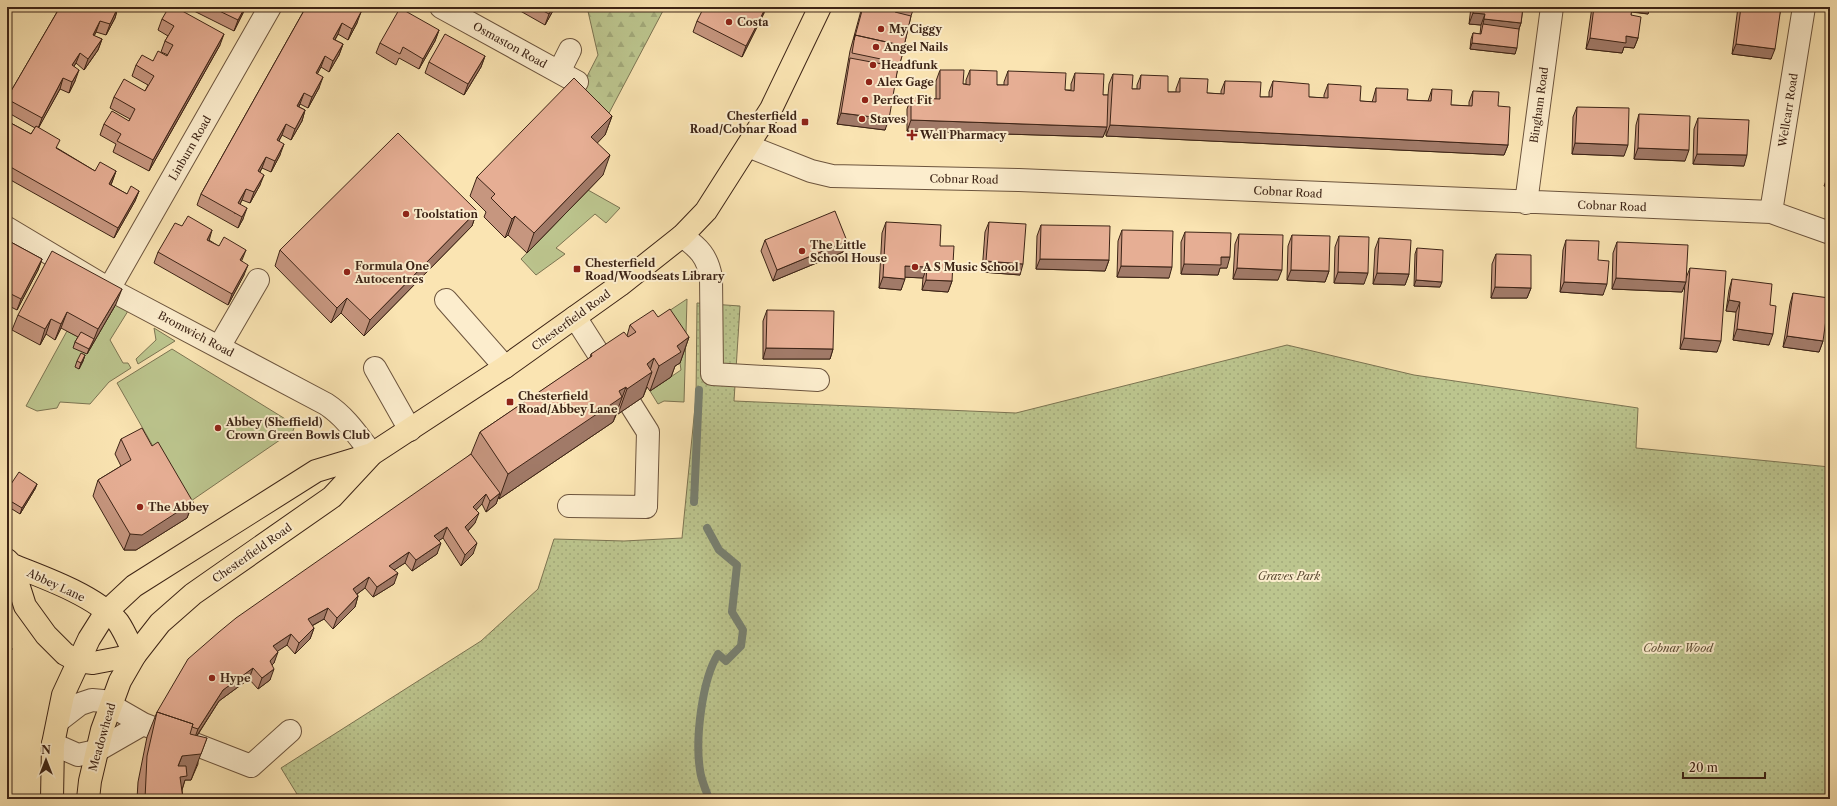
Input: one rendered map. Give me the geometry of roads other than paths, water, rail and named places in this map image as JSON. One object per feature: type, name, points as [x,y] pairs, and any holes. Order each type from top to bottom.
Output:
[{"type":"main road","name":"Chesterfield Road","points":[[135,656],[156,628],[193,594],[332,497],[372,454],[505,367],[575,317],[682,236],[706,211],[771,109],[820,7]]},
{"type":"main road","name":"Chesterfield Road","points":[[52,799],[53,744],[63,695],[78,660],[106,612],[134,586],[316,471],[372,454]]},
{"type":"main road","name":"Abbey Lane","points":[[10,562],[77,592],[106,612],[118,622],[135,656],[94,663],[78,660],[65,654],[46,635],[25,606],[10,562]]},
{"type":"main road","name":"Meadowhead","points":[[88,799],[96,751],[111,704],[120,681],[135,656]]},
{"type":"street","name":"Linburn Road","points":[[109,289],[270,7]]},
{"type":"street","name":"Osmaston Road","points":[[441,7],[568,77],[570,50]]},
{"type":"street","name":"Bingham Road","points":[[1526,203],[1552,7]]},
{"type":"street","name":"Wellcarr Road","points":[[1772,212],[1804,7]]},
{"type":"street","name":"Cobnar Road","points":[[748,146],[811,171],[832,176],[1027,181],[1526,203],[1772,212],[1830,233]]},
{"type":"street","name":"Bromwich Road","points":[[7,228],[109,289],[326,404],[337,411],[372,454]]},
{"type":"street","points":[[682,236],[697,247],[708,262],[710,270],[712,374],[818,380]]},
{"type":"street","points":[[219,347],[258,280]]},
{"type":"street","points":[[446,300],[505,367]]},
{"type":"street","points":[[575,317],[605,364]]},
{"type":"street","points":[[375,368],[410,430]]},
{"type":"street","points":[[570,506],[646,507],[648,432],[631,405]]},
{"type":"street","points":[[58,721],[80,704],[92,700],[103,701],[111,704],[143,724],[252,766],[290,731]]},
{"type":"street","points":[[53,744],[78,755],[96,751],[143,724]]},
{"type":"waterway","points":[[694,502],[699,390]]},
{"type":"waterway","points":[[707,528],[719,550],[737,565],[732,612],[743,630],[741,646],[726,661],[718,654],[712,665],[704,694],[698,742],[701,777],[709,799]]},
{"type":"place","name":"Costa","points":[[729,22]]},
{"type":"place","name":"My Ciggy","points":[[881,29]]},
{"type":"place","name":"Angel Nails","points":[[876,47]]},
{"type":"place","name":"Headfunk","points":[[873,65]]},
{"type":"place","name":"Alex Gage","points":[[869,82]]},
{"type":"place","name":"Perfect Fit","points":[[865,100]]},
{"type":"place","name":"Staves","points":[[862,119]]},
{"type":"place","name":"Chesterfield Road/Cobnar Road","points":[[805,122]]},
{"type":"place","name":"Well Pharmacy","points":[[912,135]]},
{"type":"place","name":"Toolstation","points":[[406,214]]},
{"type":"place","name":"The Little School House","points":[[802,251]]},
{"type":"place","name":"A S Music School","points":[[915,267]]},
{"type":"place","name":"Chesterfield Road/Woodseats Library","points":[[577,269]]},
{"type":"place","name":"Formula One Autocentres","points":[[347,272]]},
{"type":"place","name":"Chesterfield Road/Abbey Lane","points":[[510,402]]},
{"type":"place","name":"Abbey (Sheffield) Crown Green Bowls Club","points":[[218,428]]},
{"type":"place","name":"The Abbey","points":[[140,507]]},
{"type":"place","name":"Hype","points":[[212,678]]},
{"type":"park label","name":"Graves Park","points":[[1289,576]]},
{"type":"park label","name":"Cobnar Wood","points":[[1678,648]]}]
